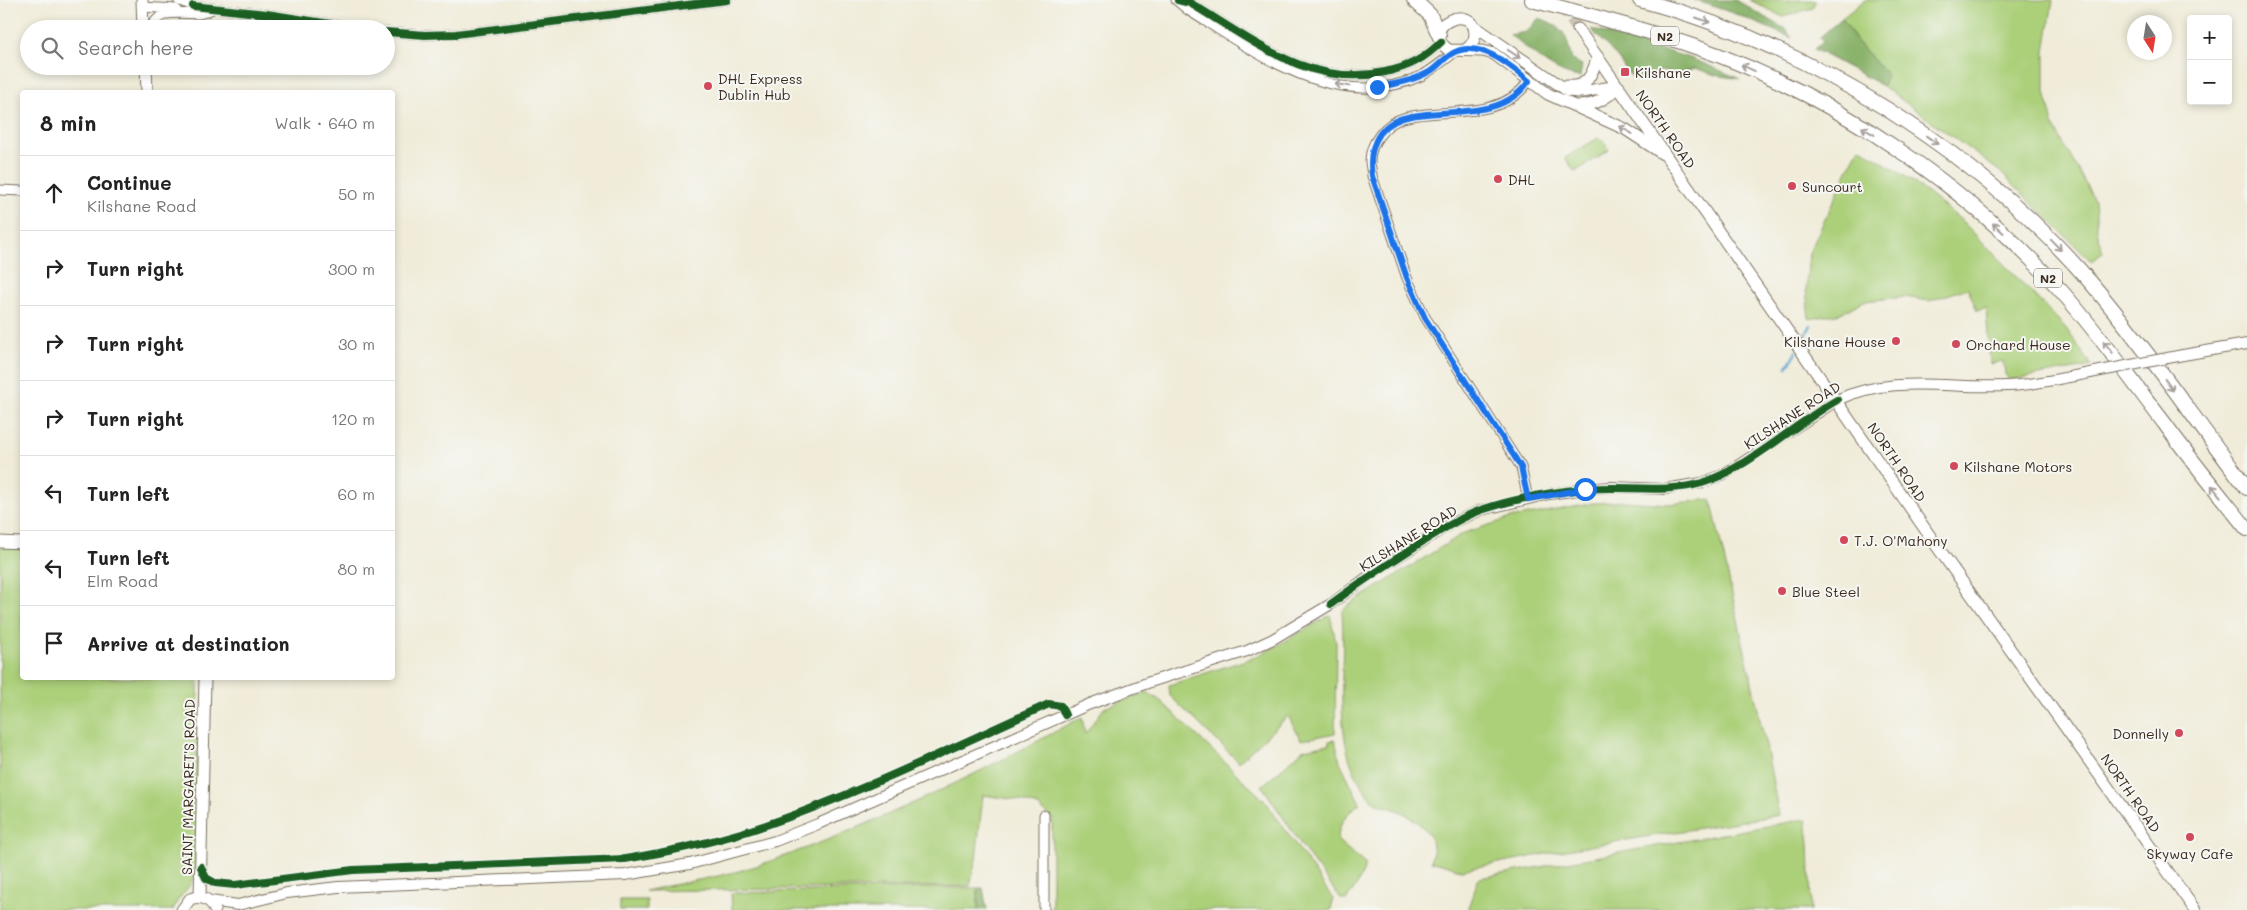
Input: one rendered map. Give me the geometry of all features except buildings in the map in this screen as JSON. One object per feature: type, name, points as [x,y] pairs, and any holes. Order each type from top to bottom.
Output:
[{"type":"highway","points":[[1414,0],[1430,15],[1440,39]]},
{"type":"highway","name":"N2","points":[[1532,0],[1666,36],[1719,55],[1771,78],[1832,109],[1875,135],[1956,192],[2000,230],[2062,292],[2110,349],[2164,423],[2247,529]]},
{"type":"highway","name":"N2","points":[[1640,0],[1711,23],[1816,69],[1864,96],[1924,134],[1969,167],[2047,236],[2091,284],[2140,345],[2247,488]]},
{"type":"main road","points":[[143,2],[144,20]]},
{"type":"main road","points":[[1619,87],[1607,86],[1586,93],[1568,91],[1474,26],[1465,17],[1453,16],[1443,23],[1440,39],[1445,47],[1460,51],[1483,51],[1494,54],[1529,81],[1562,101],[1625,129],[1666,156]]},
{"type":"main road","points":[[1460,51],[1475,38],[1474,26]]},
{"type":"main road","name":"NORTH ROAD","points":[[1578,29],[1934,542],[2195,910]]},
{"type":"main road","points":[[1558,85],[1572,87],[1582,85],[1590,79],[1598,57]]},
{"type":"main road","points":[[146,75],[147,90]]},
{"type":"main road","points":[[1575,106],[1594,104],[1619,87]]},
{"type":"main road","points":[[0,542],[20,543]]},
{"type":"main road","name":"SAINT MARGARET'S ROAD","points":[[205,680],[208,902]]},
{"type":"main road","points":[[182,910],[190,899],[208,902]]},
{"type":"street","points":[[178,0],[193,6],[298,20]]},
{"type":"street","points":[[395,33],[425,35],[456,34],[681,3],[727,0]]},
{"type":"street","points":[[1178,0],[1190,3],[1293,64],[1323,73],[1350,77],[1376,74],[1408,66],[1428,56],[1440,39]]},
{"type":"street","points":[[1178,0],[1188,10],[1269,60],[1319,81],[1348,87],[1377,87],[1407,81],[1429,72],[1460,51]]},
{"type":"street","points":[[143,2],[180,9],[193,6]]},
{"type":"street","points":[[156,20],[161,16],[175,12],[200,14],[213,8]]},
{"type":"street","points":[[1528,499],[1521,467],[1414,298],[1372,176],[1370,161],[1373,147],[1379,135],[1390,124],[1403,118],[1485,108],[1501,103],[1519,92],[1529,81]]},
{"type":"street","points":[[0,190],[20,191]]},
{"type":"street","name":"KILSHANE ROAD","points":[[208,902],[234,907],[287,893],[338,887],[625,875],[690,864],[775,841],[1099,700],[1248,651],[1331,604],[1373,573],[1452,523],[1482,510],[1528,499],[1585,489],[1611,487],[1664,489],[1702,482],[1722,475],[1739,465],[1837,400],[1873,387],[1900,384],[2008,386],[2042,382],[2247,344]]},
{"type":"street","points":[[1044,815],[1044,910]]},
{"type":"green space","points":[[1694,0],[1735,0],[1784,28],[1792,38],[1733,13]]},
{"type":"green space","points":[[1750,0],[1816,0],[1813,8],[1783,17]]},
{"type":"green space","points":[[1865,0],[2053,0],[2045,52],[2045,92],[2054,127],[2095,201],[2097,230],[2103,253],[2091,261],[1999,171],[1883,86],[1887,75],[1856,40],[1842,18]]},
{"type":"green space","points":[[1539,18],[1555,25],[1563,33],[1572,60],[1582,65],[1580,77],[1552,67],[1510,35],[1526,32]]},
{"type":"green space","points":[[1842,18],[1856,40],[1887,75],[1883,86],[1814,49],[1823,42],[1819,38]]},
{"type":"green space","points":[[1591,29],[1693,59],[1740,79],[1715,75],[1695,68],[1678,73],[1663,71],[1635,79]]},
{"type":"green space","points":[[1598,138],[1603,140],[1609,150],[1575,172],[1565,158]]},
{"type":"green space","points":[[1859,147],[1908,178],[1961,220],[2065,327],[2092,366],[2009,380],[2005,374],[2003,361],[1990,364],[1986,308],[1977,311],[1968,288],[1929,301],[1905,297],[1864,301],[1841,313],[1809,319],[1806,289],[1809,253]]},
{"type":"green space","points":[[1711,499],[1766,746],[1779,815],[1572,849],[1461,870],[1431,861],[1433,846],[1429,834],[1414,820],[1397,810],[1380,805],[1372,800],[1359,781],[1351,763],[1343,721],[1342,612],[1347,606],[1464,533],[1511,518],[1595,503],[1625,501],[1669,504]]},
{"type":"green space","points":[[0,547],[20,548],[20,680],[198,680],[196,865],[191,883],[173,910],[0,910]]},
{"type":"green space","points":[[1330,615],[1336,642],[1335,733],[1301,740],[1288,716],[1239,762],[1170,696],[1169,685],[1252,658]]},
{"type":"green space","points":[[1147,692],[1162,702],[1267,803],[1333,899],[1331,910],[1052,910],[1052,819],[1038,806],[1018,800],[983,795],[976,859],[970,886],[645,891],[746,869],[842,834],[964,779],[1082,717],[1085,734],[1104,708]]},
{"type":"green space","points":[[1335,740],[1340,762],[1360,803],[1341,824],[1338,841],[1366,865],[1357,885],[1346,900],[1341,899],[1310,858],[1262,786],[1304,749],[1329,744],[1329,741]]},
{"type":"green space","points":[[1806,819],[1809,843],[1811,910],[1467,910],[1479,878]]},
{"type":"green space","points":[[978,888],[978,910],[732,910],[731,893]]},
{"type":"green space","points":[[978,888],[983,888],[987,910],[978,910]]},
{"type":"green space","points":[[620,900],[647,900],[647,910],[620,910]]},
{"type":"waterway","points":[[1801,344],[1811,325]]},
{"type":"waterway","points":[[1787,367],[1797,351]]},
{"type":"tunnel","points":[[1561,6],[1578,29]]},
{"type":"cycle path","points":[[395,33],[425,35],[456,34],[727,0]]},
{"type":"cycle path","points":[[1178,0],[1190,3],[1282,57],[1306,67],[1331,73],[1358,75],[1394,70],[1416,62],[1441,42]]},
{"type":"cycle path","points":[[193,6],[305,20]]},
{"type":"cycle path","points":[[1331,604],[1429,538],[1458,520],[1481,510],[1519,499],[1572,490],[1600,488],[1659,489],[1702,483],[1753,457],[1837,400]]},
{"type":"cycle path","points":[[201,867],[206,878],[215,883],[235,885],[353,870],[625,859],[643,856],[734,835],[805,811],[876,782],[1049,704],[1061,706],[1065,715]]},
{"type":"place","name":"Kilshane","points":[[1625,72]]},
{"type":"place","name":"DHL Express Dublin Hub","points":[[708,86]]},
{"type":"place","name":"DHL","points":[[1498,179]]},
{"type":"place","name":"Suncourt","points":[[1792,186]]},
{"type":"place","name":"Kilshane House","points":[[1896,341]]},
{"type":"place","name":"Orchard House","points":[[1956,344]]},
{"type":"place","name":"Kilshane Motors","points":[[1954,466]]},
{"type":"place","name":"T.J. O'Mahony","points":[[1844,540]]},
{"type":"place","name":"Blue Steel","points":[[1782,591]]},
{"type":"place","name":"Donnelly","points":[[2179,733]]},
{"type":"place","name":"Skyway Cafe","points":[[2190,837]]},
{"type":"route","points":[[1377,87],[1398,84],[1420,77],[1455,52],[1465,50],[1494,54],[1529,81],[1519,92],[1501,103],[1485,108],[1451,114],[1403,118],[1390,124],[1379,135],[1373,147],[1370,161],[1372,176],[1414,298],[1425,318],[1515,456],[1521,467],[1528,499],[1585,489]]}]
